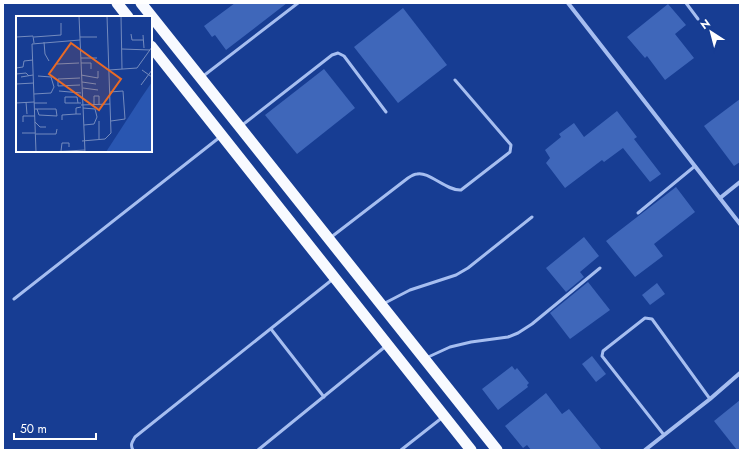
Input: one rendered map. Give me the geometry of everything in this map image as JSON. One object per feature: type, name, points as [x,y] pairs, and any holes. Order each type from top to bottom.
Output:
[{"type":"highway","points":[[117,3],[127,16]]},
{"type":"highway","points":[[141,3],[151,16]]},
{"type":"highway","points":[[152,17],[497,450]]},
{"type":"highway","points":[[152,47],[471,450]]},
{"type":"street","points":[[568,3],[740,224]]},
{"type":"street","points":[[720,198],[740,182]]},
{"type":"street","points":[[645,450],[710,399],[740,373]]},
{"type":"lane","points":[[201,78],[298,3]]},
{"type":"lane","points":[[686,3],[698,19]]},
{"type":"lane","points":[[240,127],[332,55],[338,53],[344,56],[386,112]]},
{"type":"lane","points":[[329,239],[408,178],[417,174],[423,174],[453,190],[461,190],[510,152],[512,148],[511,145],[455,80]]},
{"type":"lane","points":[[14,299],[222,136]]},
{"type":"lane","points":[[638,213],[695,166]]},
{"type":"lane","points":[[381,304],[410,290],[456,275],[468,268],[532,218]]},
{"type":"lane","points":[[424,358],[450,347],[471,342],[508,337],[518,333],[532,324],[600,268]]},
{"type":"lane","points":[[133,450],[131,447],[135,437],[334,278]]},
{"type":"lane","points":[[664,435],[602,356],[604,351],[645,318],[652,319],[710,399]]},
{"type":"lane","points":[[271,329],[324,397]]},
{"type":"lane","points":[[258,450],[388,345]]},
{"type":"lane","points":[[401,450],[445,416]]},
{"type":"building","points":[[235,3],[287,3],[226,50],[215,35],[212,37],[204,26]]},
{"type":"building","points":[[668,4],[686,25],[675,34],[694,58],[665,80],[647,56],[645,58],[627,37]]},
{"type":"building","points":[[403,8],[447,65],[398,103],[354,47]]},
{"type":"building","points":[[324,69],[355,108],[297,154],[265,115]]},
{"type":"building","points":[[740,99],[740,162],[734,166],[704,126]]},
{"type":"building","points":[[617,111],[637,137],[634,139],[661,174],[650,182],[623,148],[604,162],[602,160],[565,188],[546,163],[550,158],[545,150],[561,137],[559,134],[574,123],[584,137]]},
{"type":"building","points":[[676,187],[695,212],[654,244],[663,256],[635,277],[606,241]]},
{"type":"building","points":[[584,237],[599,256],[580,272],[584,277],[566,292],[546,268]]},
{"type":"building","points":[[588,282],[610,310],[570,339],[550,313]]},
{"type":"building","points":[[657,283],[665,294],[650,305],[642,295]]},
{"type":"building","points":[[592,356],[606,374],[596,382],[582,364]]},
{"type":"building","points":[[512,366],[515,370],[517,368],[529,383],[527,385],[528,387],[498,410],[482,389]]},
{"type":"building","points":[[546,393],[562,414],[569,409],[602,450],[531,450],[527,445],[523,448],[505,426]]},
{"type":"building","points":[[740,400],[740,450],[737,450],[714,421]]}]
